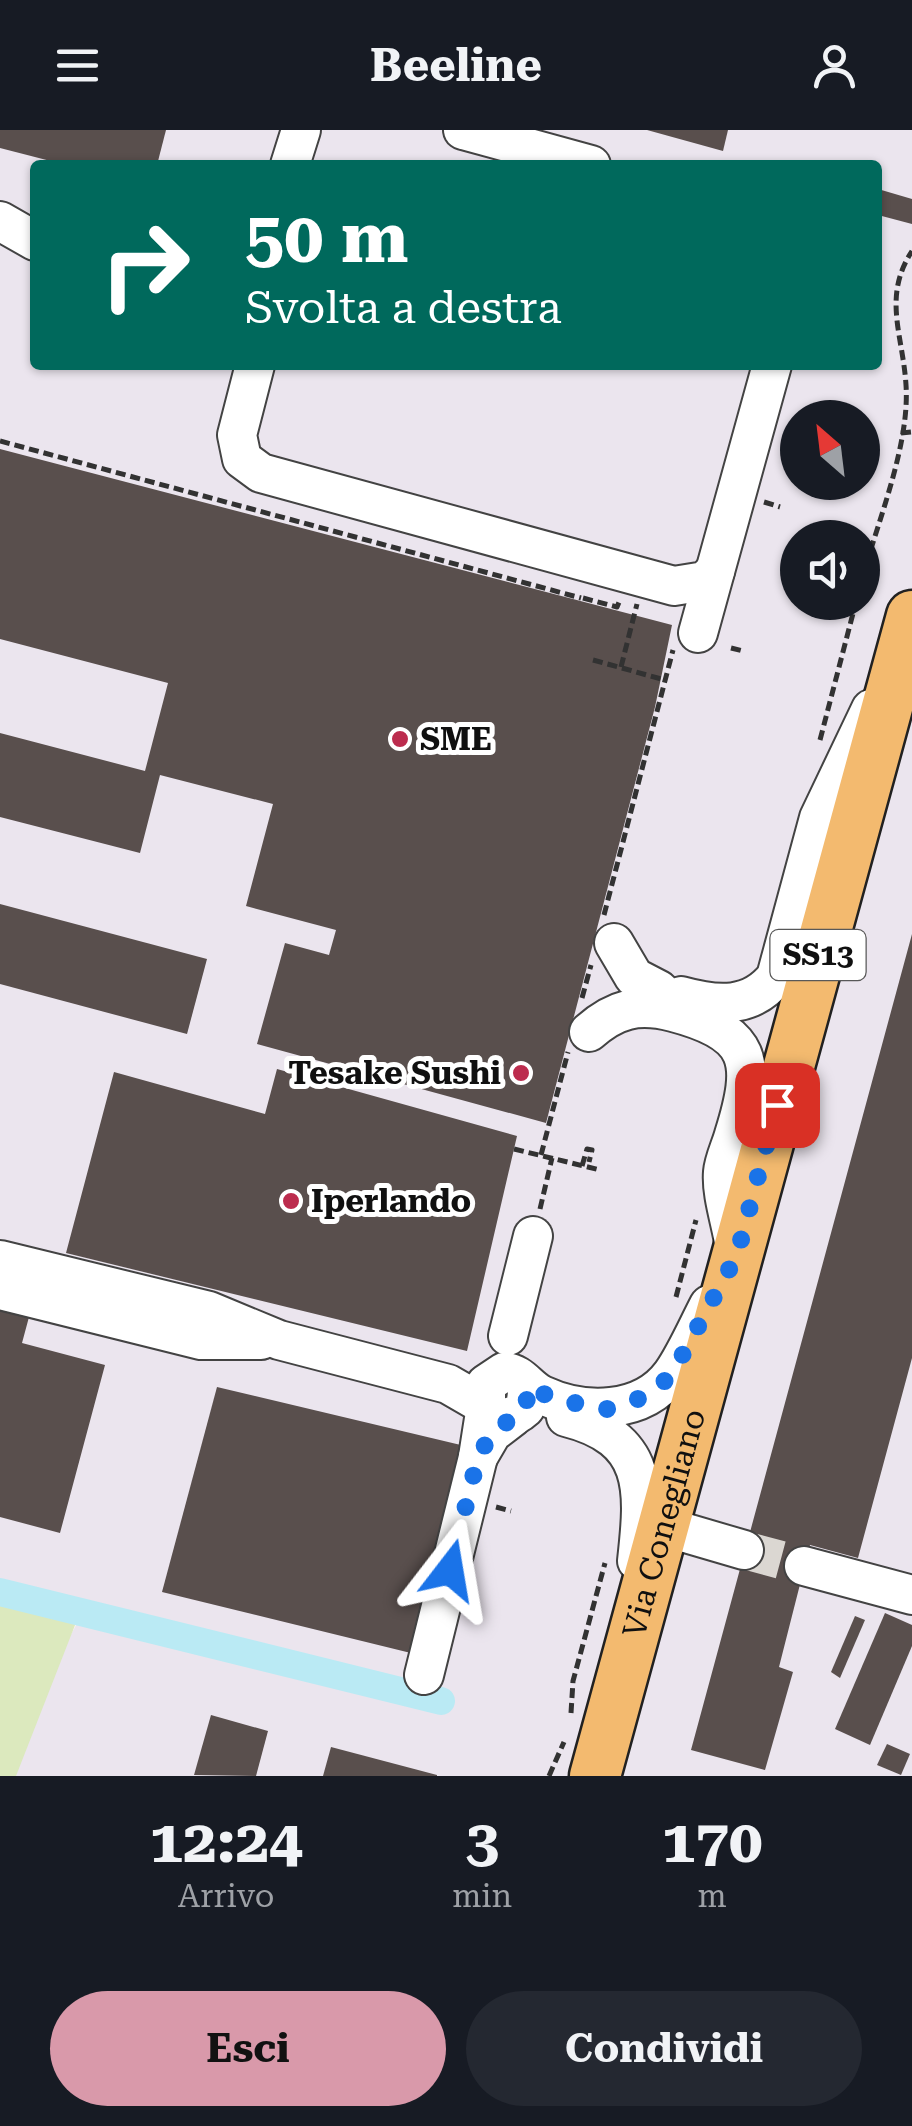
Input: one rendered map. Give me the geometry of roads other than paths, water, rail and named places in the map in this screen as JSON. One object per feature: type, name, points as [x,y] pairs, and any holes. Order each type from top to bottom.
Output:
[{"type":"main road","name":"Via Conegliano","points":[[595,1776],[907,626]]},
{"type":"street","points":[[292,160],[301,130]]},
{"type":"street","points":[[462,130],[573,160]]},
{"type":"street","points":[[0,221],[30,238]]},
{"type":"street","points":[[0,248],[30,249]]},
{"type":"street","points":[[254,370],[238,448],[242,459],[261,473],[687,602],[698,633],[771,370]]},
{"type":"street","points":[[603,939],[634,976],[659,990],[728,1005],[758,994],[776,976],[819,818],[907,626]]},
{"type":"street","points":[[0,1260],[209,1311],[278,1340],[419,1375],[607,1409],[644,1397],[671,1376],[737,1255],[723,1172],[748,1086],[746,1056],[738,1042],[704,1020],[644,1007],[584,1021],[618,996],[659,990]]},
{"type":"street","points":[[424,1674],[478,1457],[508,1393],[512,1360],[508,1336],[534,1236]]},
{"type":"street","points":[[0,1290],[201,1340],[278,1340]]},
{"type":"street","points":[[508,1393],[549,1413],[599,1426],[626,1450],[635,1468],[642,1489],[642,1516],[626,1663]]},
{"type":"street","points":[[662,1526],[744,1550]]},
{"type":"street","points":[[804,1566],[912,1596]]},
{"type":"waterway","points":[[0,1592],[441,1701]]},
{"type":"tunnel","points":[[744,1550],[804,1566]]},
{"type":"place","name":"SME","points":[[400,739]]},
{"type":"place","name":"Tesake Sushi","points":[[521,1073]]},
{"type":"place","name":"Iperlando","points":[[291,1201]]}]
